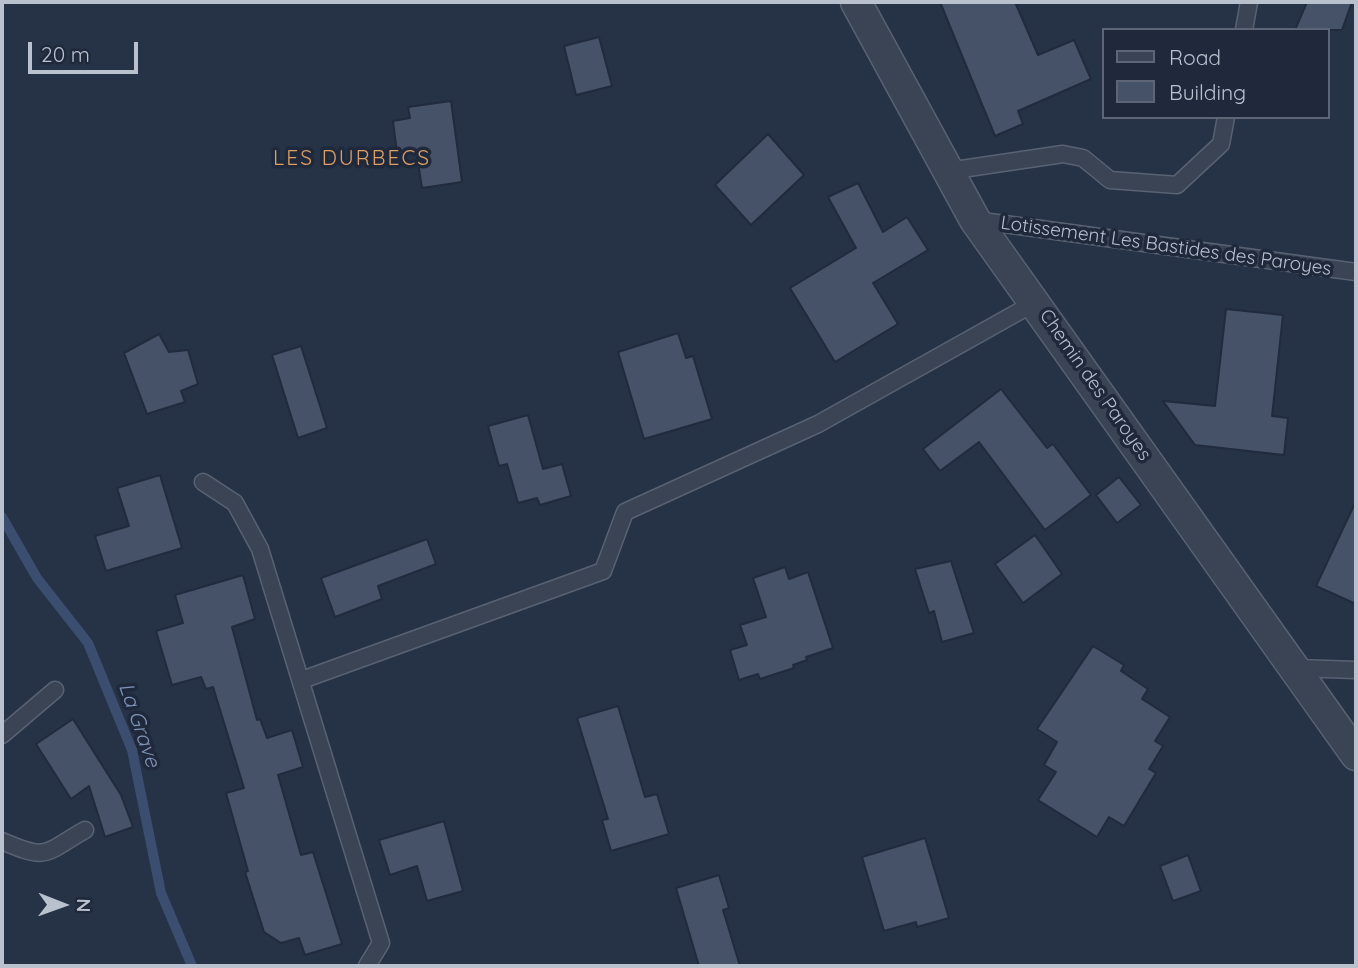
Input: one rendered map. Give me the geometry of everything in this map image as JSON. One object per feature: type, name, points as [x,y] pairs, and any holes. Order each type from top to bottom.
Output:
[{"type":"street","name":"Chemin des Paroyes","points":[[856,2],[975,220],[1036,302],[1356,755]]},
{"type":"lane","points":[[1244,28],[1249,2]]},
{"type":"lane","points":[[948,171],[1063,154],[1083,158],[1110,180],[1177,185],[1221,144],[1226,119]]},
{"type":"lane","name":"Lotissement Les Bastides des Paroyes","points":[[975,220],[1356,272]]},
{"type":"lane","points":[[302,680],[603,571],[625,512],[818,424],[1036,302]]},
{"type":"lane","points":[[203,482],[235,503],[260,550],[381,943],[367,966]]},
{"type":"lane","points":[[1296,668],[1356,670]]},
{"type":"lane","points":[[2,735],[55,690]]},
{"type":"lane","points":[[2,841],[31,855],[43,854],[85,830]]},
{"type":"building","points":[[940,2],[1015,2],[1038,55],[1074,40],[1091,79],[1018,111],[1023,124],[995,136]]},
{"type":"building","points":[[1307,2],[1352,2],[1342,30],[1296,28]]},
{"type":"building","points":[[599,37],[612,86],[576,95],[564,46]]},
{"type":"building","points":[[451,101],[462,182],[422,188],[416,150],[397,153],[393,121],[410,118],[408,107]]},
{"type":"building","points":[[768,134],[804,175],[751,225],[715,185]]},
{"type":"building","points":[[858,183],[883,232],[907,217],[928,250],[873,283],[898,324],[835,362],[790,288],[856,248],[828,197]]},
{"type":"building","points":[[1226,309],[1283,315],[1272,416],[1288,418],[1284,455],[1195,445],[1163,401],[1215,406]]},
{"type":"building","points":[[678,333],[686,358],[693,356],[712,419],[644,439],[618,352]]},
{"type":"building","points":[[159,334],[169,352],[188,350],[198,384],[181,391],[185,402],[147,414],[124,353]]},
{"type":"building","points":[[301,346],[327,428],[298,438],[272,355]]},
{"type":"building","points":[[1001,389],[1047,448],[1053,444],[1091,495],[1045,530],[979,442],[940,471],[923,449]]},
{"type":"building","points":[[528,415],[543,469],[562,464],[571,496],[540,505],[537,498],[518,503],[507,464],[499,466],[488,426]]},
{"type":"building","points":[[160,475],[182,548],[106,571],[95,536],[129,526],[117,488]]},
{"type":"building","points":[[1119,477],[1141,505],[1117,523],[1096,495]]},
{"type":"building","points":[[1356,501],[1356,604],[1316,586]]},
{"type":"building","points":[[1035,535],[1062,574],[1023,603],[995,564]]},
{"type":"building","points":[[427,539],[436,564],[378,586],[382,599],[335,617],[321,578]]},
{"type":"building","points":[[951,561],[974,633],[942,642],[934,611],[929,613],[915,569]]},
{"type":"building","points":[[785,567],[789,579],[808,572],[833,648],[806,657],[807,660],[793,665],[794,668],[760,679],[758,674],[739,680],[730,650],[747,645],[740,625],[766,617],[753,578]]},
{"type":"building","points":[[243,575],[255,619],[232,627],[257,720],[260,719],[267,738],[292,730],[303,767],[278,775],[301,855],[313,852],[342,944],[305,955],[299,938],[281,943],[264,932],[245,872],[248,871],[226,793],[244,788],[213,687],[206,689],[201,677],[172,685],[156,631],[183,623],[175,595]]},
{"type":"building","points":[[1093,646],[1124,665],[1121,671],[1148,689],[1142,699],[1170,717],[1155,741],[1163,746],[1149,769],[1156,773],[1124,826],[1109,817],[1097,837],[1038,800],[1056,772],[1044,765],[1057,742],[1037,729]]},
{"type":"building","points":[[618,706],[645,797],[657,794],[669,834],[611,851],[602,820],[608,819],[577,718]]},
{"type":"building","points":[[73,719],[121,795],[133,827],[105,837],[89,786],[71,799],[36,744]]},
{"type":"building","points":[[444,821],[463,891],[427,901],[417,866],[390,875],[379,840]]},
{"type":"building","points":[[925,838],[949,918],[917,927],[916,922],[884,931],[862,857]]},
{"type":"building","points":[[1188,855],[1201,891],[1173,901],[1160,866]]},
{"type":"building","points":[[719,875],[729,908],[723,910],[740,966],[699,966],[676,888]]},
{"type":"waterway","name":"La Grave","points":[[2,517],[37,578],[88,643],[132,750],[161,893],[192,966]]},
{"type":"district","name":"LES DURBECS","points":[[352,159]]}]
